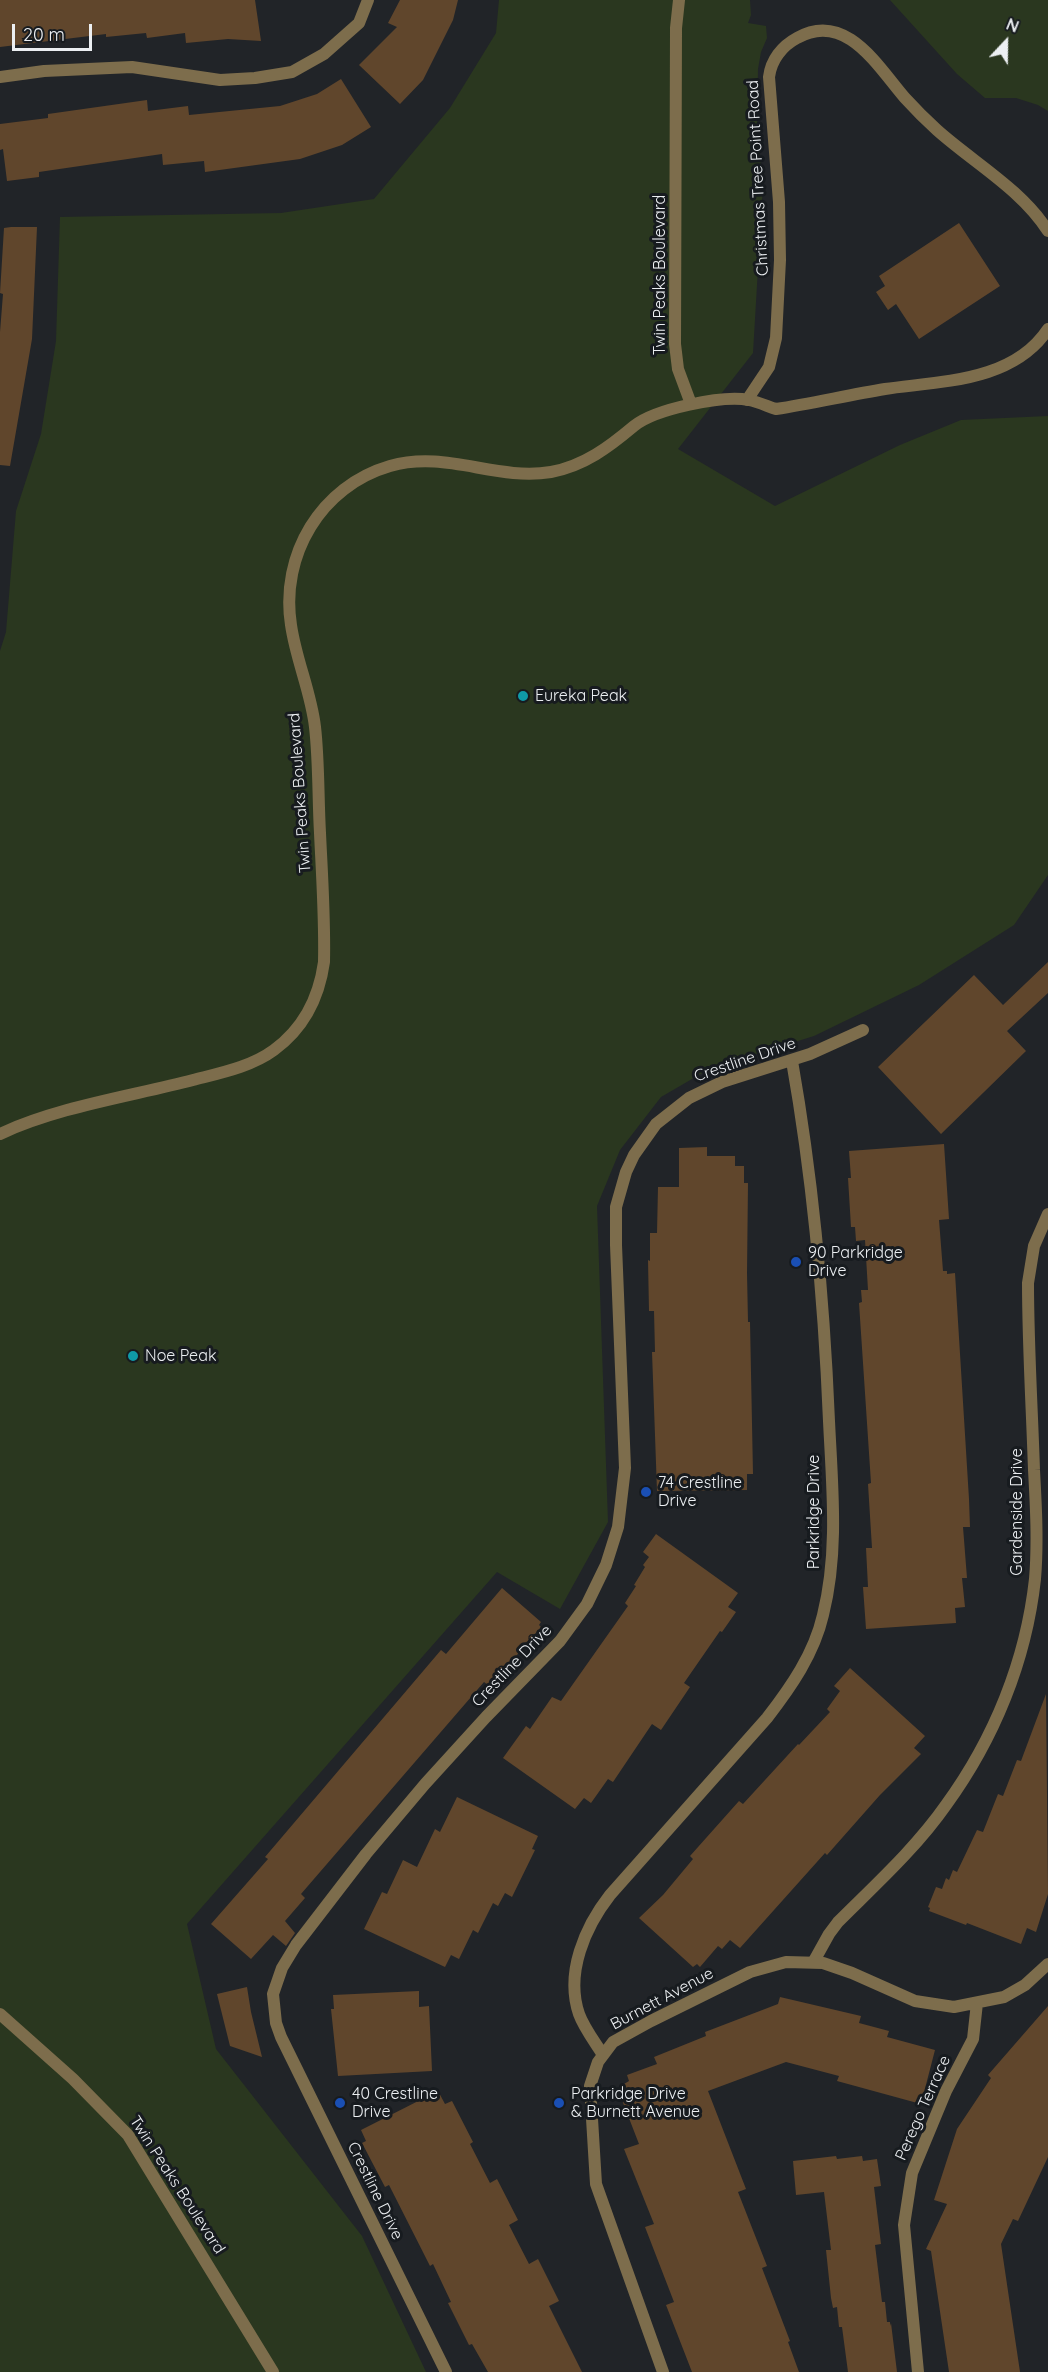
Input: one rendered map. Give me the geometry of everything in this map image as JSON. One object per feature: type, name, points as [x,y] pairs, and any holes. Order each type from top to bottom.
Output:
[{"type":"street","points":[[0,77],[44,71],[132,68],[220,80],[255,78],[292,72],[324,54],[359,23],[369,0]]},
{"type":"street","name":"Twin Peaks Boulevard","points":[[0,1134],[33,1120],[224,1072],[258,1060],[286,1041],[310,1010],[320,984],[324,962],[318,765],[312,706],[291,628],[289,590],[291,573],[304,538],[324,507],[362,476],[417,460],[446,461],[522,474],[566,468],[605,450],[634,425],[658,414],[691,404],[678,369],[675,344],[676,28],[679,0]]},
{"type":"street","name":"Christmas Tree Point Road","points":[[747,400],[770,367],[777,331],[780,260],[779,202],[769,77],[775,59],[795,39],[816,32],[831,31],[859,45],[921,115],[1028,206],[1048,231]]},
{"type":"street","points":[[691,404],[747,400],[776,409],[969,377],[1002,367],[1018,358],[1031,348],[1048,329]]},
{"type":"street","name":"Crestline Drive","points":[[446,2372],[281,2037],[274,2009],[273,1994],[277,1980],[296,1945],[380,1837],[454,1752],[560,1641],[587,1604],[606,1565],[618,1527],[625,1468],[616,1207],[626,1172],[634,1155],[656,1124],[688,1098],[722,1082],[792,1061],[863,1030]]},
{"type":"street","name":"Parkridge Drive","points":[[603,2055],[580,2016],[575,1994],[581,1948],[592,1920],[610,1895],[767,1718],[790,1688],[810,1652],[827,1599],[832,1560],[833,1520],[824,1314],[813,1204],[792,1061]]},
{"type":"street","name":"Gardenside Drive","points":[[814,1961],[838,1922],[908,1851],[946,1805],[983,1746],[1011,1681],[1030,1611],[1035,1578],[1036,1523],[1028,1283],[1034,1246],[1048,1214]]},
{"type":"street","name":"Burnett Avenue","points":[[663,2372],[596,2184],[590,2092],[594,2071],[613,2043],[624,2035],[759,1968],[786,1962],[814,1961],[852,1973],[915,2001],[954,2007],[1004,1997],[1025,1985],[1048,1965]]},
{"type":"street","name":"Perego Terrace","points":[[918,2372],[904,2225],[912,2173],[946,2091],[973,2039],[977,2003]]},
{"type":"street","name":"Twin Peaks Boulevard","points":[[0,2014],[73,2079],[128,2134],[273,2372]]},
{"type":"green space","points":[[499,0],[750,0],[751,15],[748,23],[766,26],[767,38],[761,52],[758,69],[757,132],[763,183],[753,353],[678,449],[775,506],[900,445],[961,420],[1048,416],[1048,875],[1014,925],[919,985],[814,1036],[711,1068],[661,1097],[620,1150],[597,1206],[608,1522],[560,1609],[497,1572],[187,1924],[216,2049],[362,2236],[426,2372],[0,2372],[0,651],[6,632],[16,511],[41,434],[56,341],[60,217],[281,213],[374,199],[450,108],[496,33]]},
{"type":"green space","points":[[890,0],[1048,0],[1048,111],[1016,98],[985,98],[957,74]]},
{"type":"building","points":[[0,0],[255,0],[261,41],[228,39],[186,43],[185,33],[147,38],[146,33],[106,37],[106,34],[0,47]]},
{"type":"building","points":[[400,0],[458,0],[453,20],[423,80],[400,104],[359,65],[397,27],[388,23]]},
{"type":"building","points":[[341,79],[371,127],[342,145],[300,159],[205,172],[204,161],[163,165],[162,154],[39,172],[39,177],[7,181],[3,149],[0,150],[0,124],[48,118],[48,114],[147,100],[148,111],[188,106],[189,115],[280,106],[317,94]]},
{"type":"building","points":[[959,223],[1000,286],[919,339],[896,304],[888,310],[876,292],[885,286],[879,276]]},
{"type":"building","points":[[37,227],[32,339],[10,466],[0,465],[0,332],[3,294],[0,293],[4,228]]},
{"type":"building","points":[[1048,962],[1048,993],[1007,1031],[1026,1051],[941,1134],[878,1067],[974,975],[1003,1005]]},
{"type":"building","points":[[944,1144],[949,1219],[939,1220],[943,1271],[947,1271],[947,1274],[955,1273],[969,1499],[970,1527],[963,1527],[967,1578],[962,1578],[965,1607],[955,1608],[956,1623],[866,1629],[863,1587],[868,1587],[866,1548],[872,1548],[868,1484],[871,1483],[859,1303],[862,1302],[861,1290],[868,1290],[865,1240],[856,1241],[855,1227],[851,1227],[849,1151]]},
{"type":"building","points":[[707,1147],[707,1156],[735,1156],[735,1166],[744,1166],[744,1183],[748,1183],[747,1273],[753,1474],[747,1474],[747,1490],[657,1491],[652,1352],[655,1352],[654,1311],[649,1311],[650,1233],[657,1233],[658,1187],[679,1187],[679,1148]]},
{"type":"building","points":[[656,1534],[738,1593],[728,1607],[736,1612],[684,1683],[690,1687],[661,1730],[652,1724],[613,1782],[608,1779],[591,1803],[584,1798],[575,1809],[503,1758],[526,1726],[530,1729],[552,1697],[561,1701],[628,1606],[625,1603],[636,1586],[634,1585],[649,1557],[643,1552]]},
{"type":"building","points":[[502,1588],[541,1622],[539,1625],[541,1627],[492,1684],[490,1682],[488,1685],[484,1682],[301,1894],[305,1898],[285,1921],[295,1933],[286,1946],[273,1935],[251,1959],[211,1924],[268,1859],[265,1857],[441,1650],[446,1654]]},
{"type":"building","points":[[850,1668],[925,1736],[914,1748],[921,1754],[880,1795],[827,1855],[825,1853],[740,1948],[730,1940],[722,1949],[718,1946],[700,1967],[697,1964],[693,1967],[639,1918],[663,1895],[693,1859],[690,1856],[739,1801],[743,1804],[830,1712],[827,1709],[840,1691],[834,1686]]},
{"type":"building","points":[[1046,1694],[1048,1894],[1036,1932],[1027,1928],[1021,1944],[929,1911],[928,1907],[936,1887],[942,1889],[946,1878],[949,1880],[953,1870],[957,1872],[977,1830],[983,1832],[998,1794],[1003,1796],[1017,1760],[1021,1761]]},
{"type":"building","points":[[457,1797],[538,1836],[532,1849],[535,1850],[512,1897],[505,1893],[498,1906],[493,1903],[478,1933],[473,1930],[459,1959],[451,1955],[445,1967],[364,1929],[382,1892],[387,1894],[403,1860],[417,1867],[435,1829],[440,1832]]},
{"type":"building","points":[[247,1987],[262,2057],[230,2046],[217,1994]]},
{"type":"building","points":[[419,1991],[419,2007],[429,2006],[432,2071],[338,2076],[331,2009],[334,2009],[333,1995]]},
{"type":"building","points":[[780,1997],[861,2016],[859,2023],[889,2031],[887,2037],[935,2050],[921,2104],[837,2081],[839,2076],[786,2062],[708,2091],[746,2189],[738,2192],[767,2266],[762,2268],[790,2341],[788,2342],[799,2372],[692,2372],[666,2305],[674,2302],[645,2227],[654,2224],[624,2149],[639,2144],[620,2095],[627,2092],[624,2084],[629,2081],[627,2075],[657,2064],[654,2057],[706,2036],[705,2032],[778,2004]]},
{"type":"building","points":[[1048,2006],[1048,2157],[1018,2221],[1013,2219],[1001,2244],[1020,2372],[949,2372],[931,2251],[926,2249],[947,2204],[934,2200],[957,2129],[991,2078],[988,2075]]},
{"type":"building","points":[[438,2091],[445,2104],[452,2101],[473,2142],[470,2144],[490,2183],[497,2179],[518,2220],[509,2225],[529,2264],[538,2259],[559,2301],[549,2306],[582,2372],[488,2372],[472,2344],[469,2345],[448,2303],[451,2302],[433,2264],[430,2266],[389,2185],[385,2187],[362,2143],[366,2141],[361,2130]]},
{"type":"building","points":[[836,2156],[837,2159],[862,2156],[863,2161],[877,2159],[881,2186],[874,2187],[881,2244],[875,2245],[882,2302],[885,2302],[887,2322],[890,2322],[890,2326],[891,2323],[897,2372],[848,2372],[842,2327],[839,2327],[837,2307],[833,2308],[831,2298],[826,2250],[831,2250],[824,2192],[796,2195],[793,2161]]},
{"type":"place","name":"Eureka Peak","points":[[523,696]]},
{"type":"place","name":"90 Parkridge Drive","points":[[796,1262]]},
{"type":"place","name":"Noe Peak","points":[[133,1356]]},
{"type":"place","name":"74 Crestline Drive","points":[[646,1492]]},
{"type":"place","name":"40 Crestline Drive","points":[[340,2103]]},
{"type":"place","name":"Parkridge Drive & Burnett Avenue","points":[[559,2103]]}]
